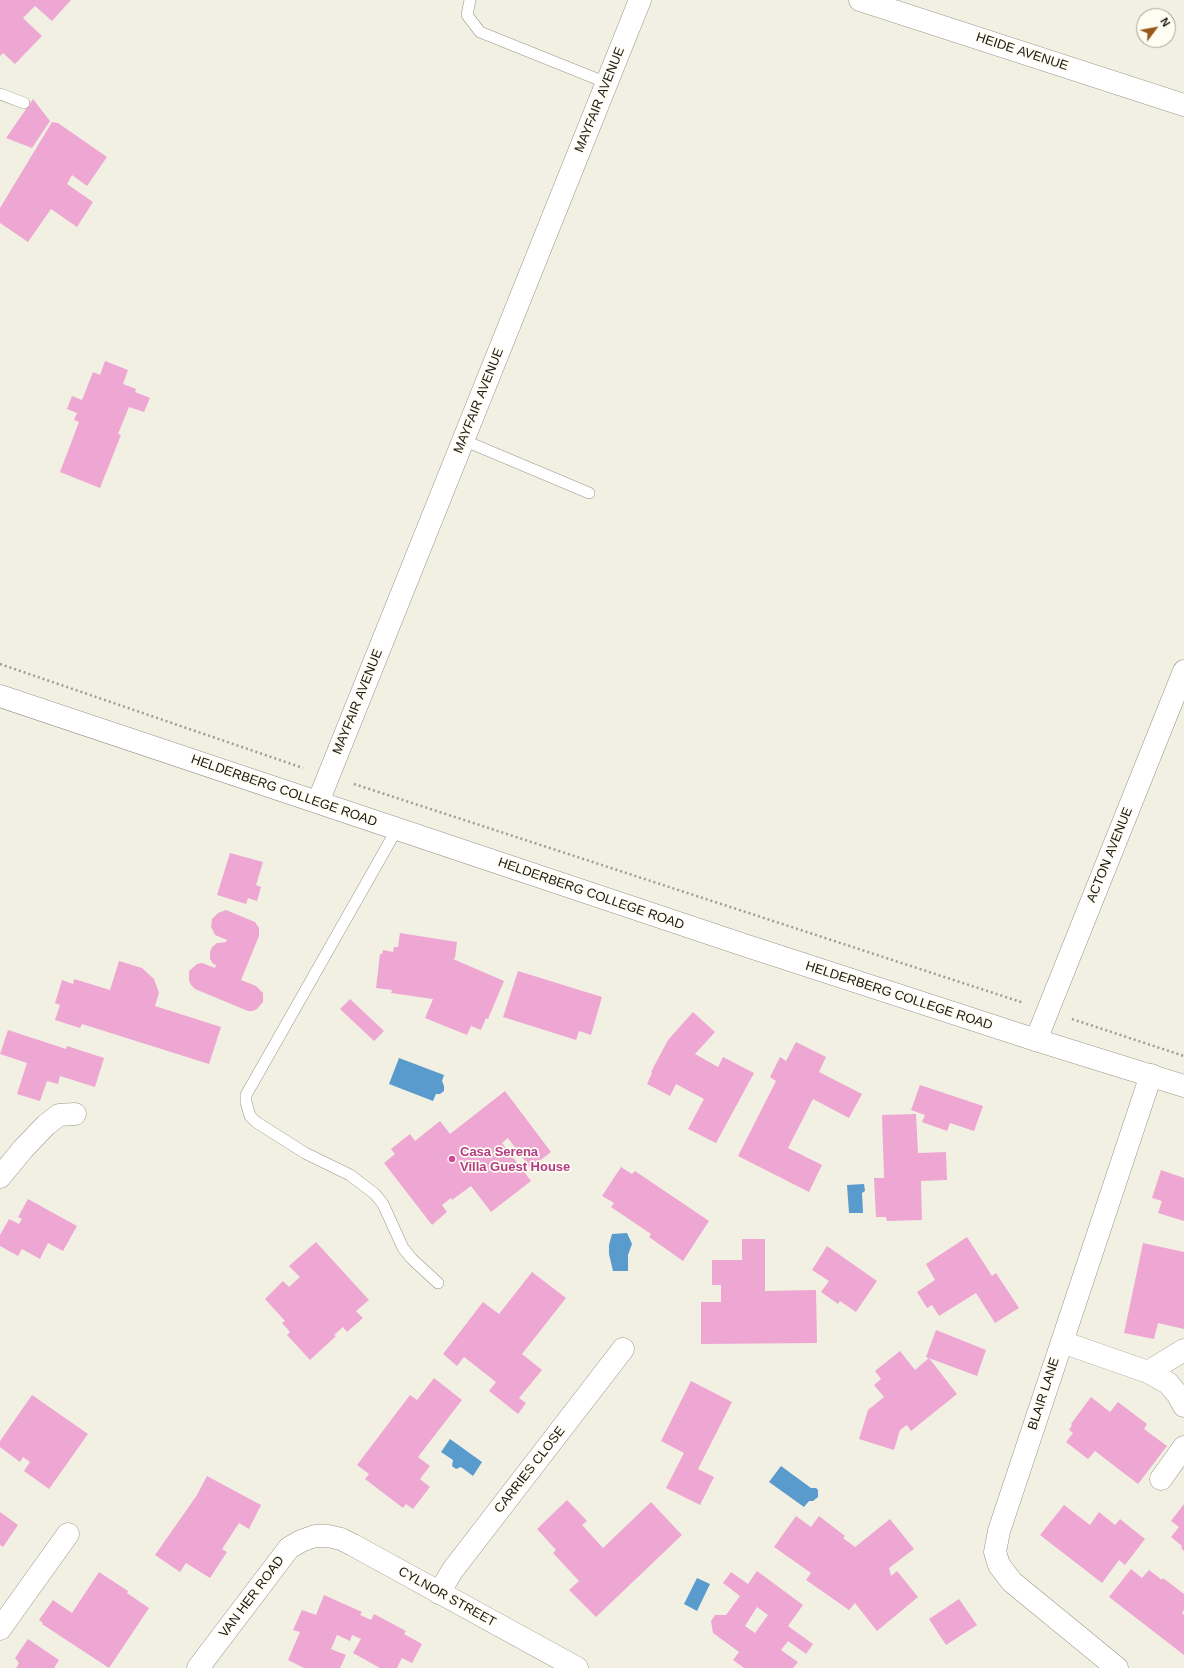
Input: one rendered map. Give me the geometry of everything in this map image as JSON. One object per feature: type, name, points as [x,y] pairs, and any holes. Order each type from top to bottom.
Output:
[{"type":"street","name":"MAYFAIR AVENUE","points":[[318,802],[640,0]]},
{"type":"street","name":"HEIDE AVENUE","points":[[860,0],[1184,105]]},
{"type":"street","name":"ACTON AVENUE","points":[[1036,1040],[1184,671]]},
{"type":"street","name":"HELDERBERG COLLEGE ROAD","points":[[0,696],[744,945],[1036,1040],[1184,1086]]},
{"type":"street","name":"BLAIR LANE","points":[[1117,1668],[1012,1582],[1003,1572],[996,1559],[996,1543],[1151,1075]]},
{"type":"street","points":[[0,1177],[23,1149],[46,1125],[59,1115],[75,1114]]},
{"type":"street","points":[[1062,1342],[1148,1372],[1168,1384],[1178,1395],[1184,1406]]},
{"type":"street","name":"CARRIES CLOSE","points":[[440,1593],[452,1571],[624,1349]]},
{"type":"street","points":[[1148,1372],[1184,1350]]},
{"type":"street","points":[[1161,1479],[1184,1447]]},
{"type":"street","points":[[0,1629],[68,1534]]},
{"type":"street","name":"CYLNOR STREET","points":[[315,1536],[328,1536],[341,1539],[577,1668]]},
{"type":"street","name":"VAN HER ROAD","points":[[198,1668],[289,1548],[301,1541],[315,1536]]},
{"type":"lane","points":[[470,0],[467,15],[480,32],[607,83]]},
{"type":"lane","points":[[0,94],[24,103]]},
{"type":"lane","points":[[463,440],[589,493]]},
{"type":"lane","points":[[397,829],[246,1095],[246,1102],[250,1116],[256,1122],[304,1153],[350,1175],[375,1194],[382,1204],[403,1248],[412,1259],[438,1283]]},
{"type":"path","points":[[0,664],[328,776],[1048,1010],[1184,1056]]},
{"type":"water","points":[[399,1058],[444,1075],[442,1081],[444,1091],[440,1094],[436,1094],[433,1101],[389,1084]]},
{"type":"water","points":[[864,1184],[865,1191],[862,1193],[863,1213],[849,1213],[847,1185]]},
{"type":"water","points":[[627,1233],[632,1244],[628,1255],[628,1271],[613,1271],[609,1254],[609,1245],[612,1234]]},
{"type":"water","points":[[450,1439],[482,1462],[473,1476],[461,1467],[456,1469],[452,1466],[453,1460],[441,1452]]},
{"type":"water","points":[[781,1466],[811,1488],[816,1488],[818,1490],[818,1497],[813,1501],[809,1501],[804,1507],[769,1482]]},
{"type":"water","points":[[697,1578],[710,1584],[697,1611],[684,1604]]},
{"type":"building","points":[[0,0],[71,0],[52,21],[35,6],[23,18],[42,36],[15,64],[3,53],[0,56]]},
{"type":"building","points":[[33,99],[50,121],[32,148],[6,138]]},
{"type":"building","points":[[52,122],[58,123],[107,157],[87,186],[72,175],[67,184],[93,202],[77,227],[51,209],[28,242],[0,223],[0,208]]},
{"type":"building","points":[[105,361],[128,370],[123,384],[136,389],[135,392],[150,398],[144,412],[129,407],[118,434],[121,435],[100,488],[60,472],[79,422],[74,420],[77,413],[67,409],[72,396],[82,400],[93,372],[100,375]]},
{"type":"building","points":[[230,853],[263,862],[256,885],[261,887],[257,901],[248,898],[246,904],[217,895]]},
{"type":"building","points":[[226,910],[255,922],[259,928],[259,936],[241,980],[256,986],[263,993],[263,1002],[253,1011],[248,1011],[195,989],[189,981],[189,971],[197,964],[202,963],[215,968],[216,965],[213,964],[210,959],[212,947],[217,943],[226,942],[227,940],[215,935],[211,927],[212,919],[218,913]]},
{"type":"building","points":[[400,933],[457,942],[455,958],[453,959],[504,981],[488,1019],[486,1018],[481,1030],[471,1026],[467,1035],[425,1018],[433,999],[391,993],[392,990],[376,988],[380,954],[382,954],[383,950],[393,952],[394,947],[398,947]]},
{"type":"building","points":[[119,961],[142,968],[154,979],[159,993],[155,1006],[221,1027],[209,1064],[82,1024],[80,1028],[55,1020],[60,1005],[55,1003],[62,980],[73,984],[74,979],[110,990]]},
{"type":"building","points":[[518,971],[602,997],[591,1035],[579,1031],[576,1040],[503,1017]]},
{"type":"building","points":[[350,999],[384,1031],[374,1041],[340,1009]]},
{"type":"building","points":[[693,1012],[715,1032],[695,1054],[718,1067],[723,1057],[754,1073],[716,1143],[688,1129],[704,1099],[676,1084],[670,1096],[647,1084],[652,1073],[651,1072],[668,1040]]},
{"type":"building","points":[[8,1030],[66,1049],[67,1046],[104,1058],[95,1087],[60,1076],[58,1084],[47,1081],[40,1101],[17,1094],[27,1063],[0,1054]]},
{"type":"building","points":[[796,1042],[826,1057],[819,1072],[862,1094],[849,1118],[813,1099],[788,1148],[822,1165],[809,1192],[738,1156],[776,1081],[770,1077],[780,1057],[786,1061]]},
{"type":"building","points":[[920,1085],[983,1106],[974,1131],[950,1123],[947,1131],[922,1122],[925,1115],[911,1110]]},
{"type":"building","name":"Casa Serena Villa Guest House","points":[[505,1091],[551,1152],[530,1168],[508,1138],[502,1143],[531,1181],[491,1212],[471,1186],[452,1200],[451,1198],[442,1205],[447,1212],[432,1225],[384,1163],[395,1154],[391,1149],[410,1134],[415,1141],[440,1121],[450,1134]]},
{"type":"building","points":[[916,1114],[918,1153],[946,1152],[947,1180],[921,1181],[922,1220],[887,1221],[886,1217],[876,1217],[874,1178],[884,1178],[882,1115]]},
{"type":"building","points":[[621,1167],[632,1174],[635,1171],[709,1221],[683,1261],[649,1237],[651,1234],[611,1207],[614,1203],[602,1196]]},
{"type":"building","points":[[1161,1170],[1184,1178],[1184,1221],[1158,1213],[1162,1201],[1152,1198]]},
{"type":"building","points":[[28,1199],[77,1226],[63,1251],[48,1243],[40,1259],[22,1249],[18,1256],[0,1246],[0,1235],[9,1219],[19,1224],[22,1219],[18,1217]]},
{"type":"building","points":[[967,1237],[992,1276],[996,1273],[1019,1308],[995,1323],[976,1293],[939,1316],[932,1305],[927,1308],[917,1292],[935,1280],[926,1264]]},
{"type":"building","points":[[742,1239],[765,1239],[765,1291],[816,1290],[817,1343],[701,1344],[701,1302],[721,1302],[721,1285],[712,1285],[712,1260],[742,1260]]},
{"type":"building","points":[[316,1242],[369,1300],[356,1311],[363,1318],[347,1332],[343,1327],[334,1335],[336,1336],[310,1360],[287,1335],[290,1332],[282,1323],[285,1321],[265,1299],[283,1281],[289,1287],[300,1277],[289,1266]]},
{"type":"building","points":[[1143,1243],[1184,1252],[1184,1329],[1158,1323],[1154,1339],[1124,1333]]},
{"type":"building","points":[[827,1246],[877,1281],[856,1312],[840,1301],[838,1304],[821,1292],[829,1281],[812,1270]]},
{"type":"building","points":[[532,1272],[566,1298],[522,1354],[542,1370],[519,1398],[526,1403],[518,1414],[489,1391],[496,1382],[464,1357],[457,1366],[443,1354],[483,1302],[499,1314]]},
{"type":"building","points":[[936,1330],[986,1350],[977,1376],[926,1357]]},
{"type":"building","points":[[900,1351],[915,1370],[929,1358],[957,1394],[911,1431],[907,1425],[900,1430],[894,1450],[859,1439],[868,1410],[884,1397],[874,1385],[881,1379],[875,1371]]},
{"type":"building","points":[[434,1378],[462,1400],[418,1457],[430,1466],[420,1479],[430,1487],[413,1509],[406,1504],[403,1508],[365,1479],[369,1474],[357,1465],[410,1395],[417,1400]]},
{"type":"building","points":[[691,1381],[732,1402],[698,1469],[714,1477],[700,1505],[666,1488],[684,1453],[661,1441]]},
{"type":"building","points":[[32,1395],[88,1434],[49,1489],[24,1471],[30,1462],[23,1457],[20,1462],[0,1447],[0,1441]]},
{"type":"building","points":[[1091,1397],[1110,1412],[1118,1402],[1147,1424],[1144,1429],[1167,1446],[1138,1484],[1095,1451],[1088,1459],[1066,1442],[1073,1433],[1069,1430],[1072,1425],[1071,1424]]},
{"type":"building","points":[[207,1476],[261,1505],[249,1529],[239,1523],[222,1549],[227,1552],[210,1578],[186,1563],[180,1572],[155,1555],[197,1495]]},
{"type":"building","points":[[567,1500],[587,1521],[582,1525],[603,1548],[651,1502],[682,1535],[596,1617],[569,1590],[579,1581],[553,1553],[556,1550],[537,1529]]},
{"type":"building","points":[[1184,1504],[1184,1551],[1181,1548],[1182,1546],[1171,1537],[1179,1527],[1171,1521]]},
{"type":"building","points":[[1064,1505],[1090,1525],[1099,1512],[1115,1525],[1120,1519],[1145,1539],[1125,1565],[1119,1560],[1102,1583],[1040,1535]]},
{"type":"building","points":[[0,1512],[18,1525],[3,1547],[0,1545]]},
{"type":"building","points":[[796,1516],[811,1527],[819,1516],[845,1536],[843,1538],[855,1547],[890,1519],[914,1549],[889,1568],[891,1576],[897,1571],[918,1597],[877,1631],[855,1603],[849,1610],[806,1580],[811,1573],[774,1547]]},
{"type":"building","points":[[1131,1569],[1142,1578],[1149,1570],[1162,1580],[1163,1578],[1184,1594],[1184,1610],[1182,1613],[1184,1615],[1184,1655],[1109,1597]]},
{"type":"building","points":[[757,1571],[803,1605],[788,1626],[813,1644],[806,1654],[788,1641],[781,1650],[798,1662],[793,1668],[744,1668],[733,1660],[739,1652],[713,1633],[711,1621],[715,1615],[726,1615],[740,1596],[723,1583],[731,1572],[748,1584]],"holes":[[[757,1607],[768,1615],[755,1633],[745,1626]]]},
{"type":"building","points":[[99,1572],[128,1591],[127,1593],[149,1608],[109,1668],[42,1624],[43,1623],[39,1620],[53,1600],[72,1613]]},
{"type":"building","points":[[324,1595],[362,1612],[360,1615],[371,1620],[374,1614],[406,1631],[404,1634],[422,1644],[412,1663],[402,1658],[397,1668],[380,1668],[353,1653],[361,1639],[352,1635],[350,1641],[337,1635],[331,1649],[346,1655],[340,1668],[304,1668],[288,1660],[300,1632],[293,1630],[302,1610],[316,1615]]},
{"type":"building","points":[[959,1599],[977,1625],[946,1645],[929,1619]]},
{"type":"building","points":[[28,1639],[59,1660],[54,1668],[16,1668],[19,1663],[15,1658]]},
{"type":"place","name":"Casa Serena Villa Guest House","points":[[452,1159]]}]
